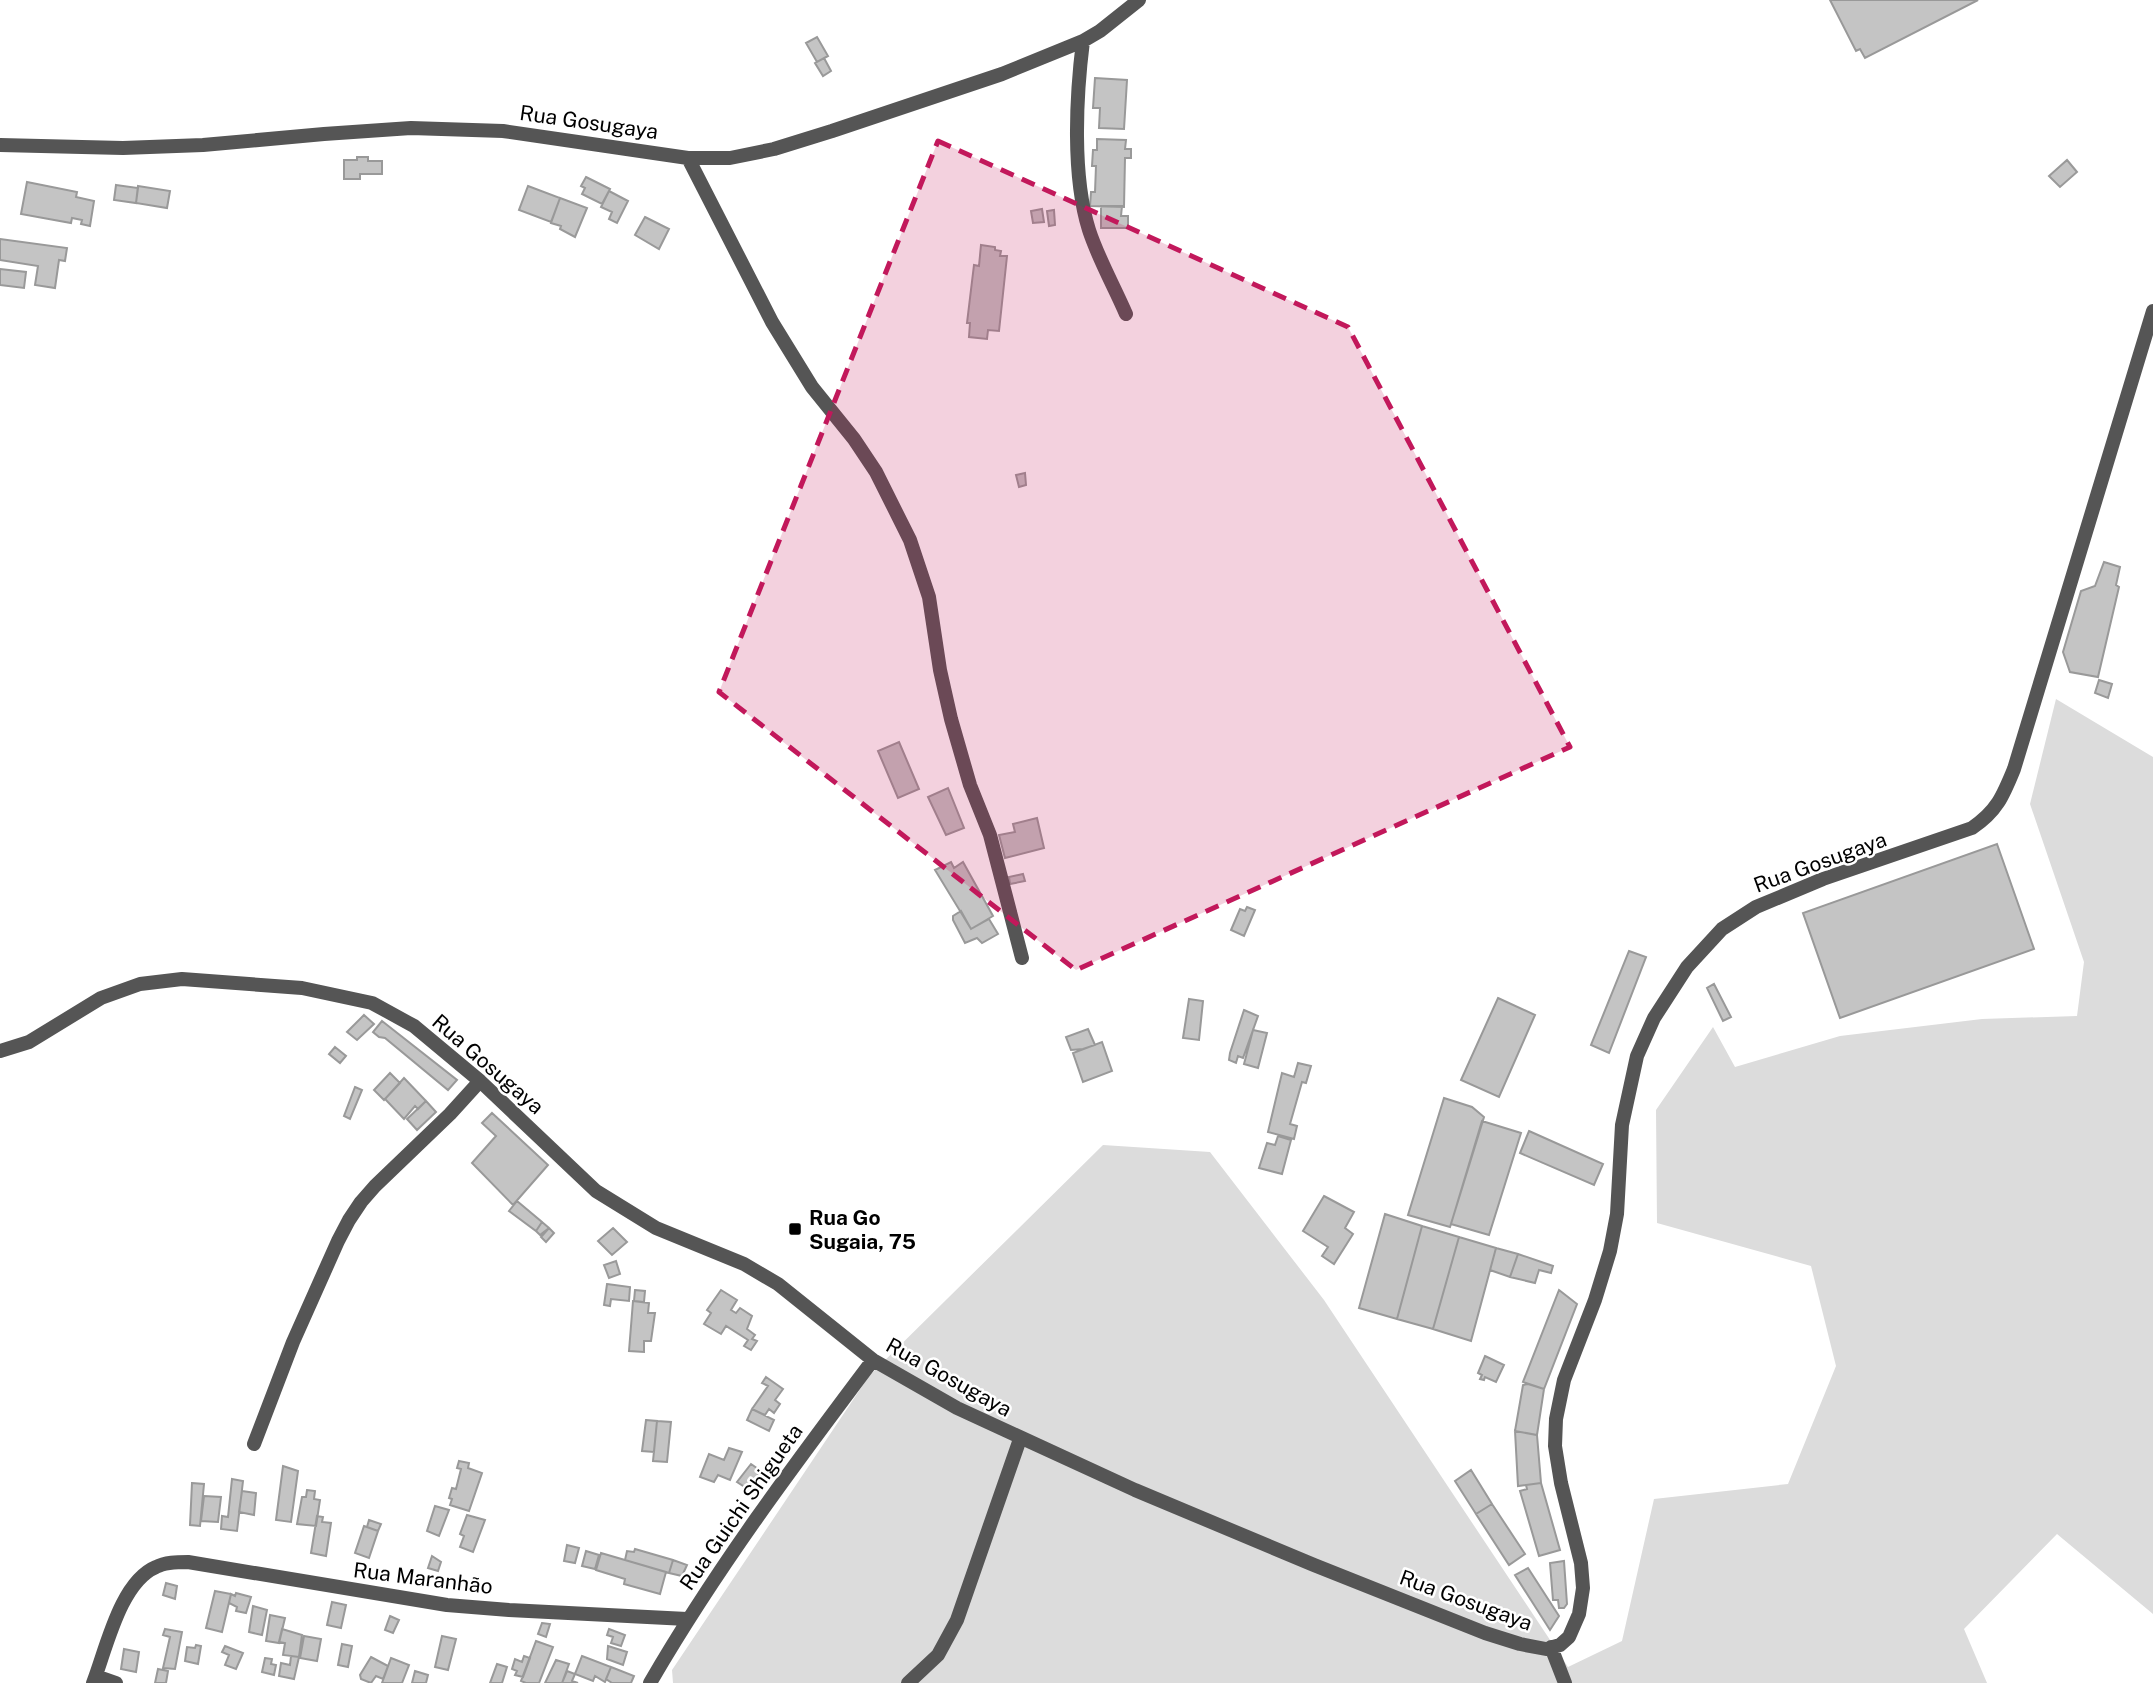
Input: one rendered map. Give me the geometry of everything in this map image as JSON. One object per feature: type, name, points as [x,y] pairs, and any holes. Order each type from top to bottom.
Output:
[{"type":"street","name":"Rua Gosugaya","points":[[0,145],[124,148],[203,145],[411,128],[503,131],[688,158],[730,158],[774,149],[1002,74],[1083,41],[1139,0]]},
{"type":"street","points":[[1083,41],[1076,95],[1083,208],[1089,232],[1126,314]]},
{"type":"street","points":[[688,158],[772,322],[812,387],[854,439],[876,472],[910,540],[929,597],[940,670],[953,730],[970,785],[990,835],[1022,958]]},
{"type":"street","name":"Rua Gosugaya","points":[[0,1051],[29,1042],[101,998],[139,984],[182,979],[302,988],[372,1003],[414,1026],[480,1081],[596,1191],[656,1228],[744,1264],[778,1284],[873,1360],[957,1408],[1020,1439],[1288,1554],[1485,1633],[1546,1649],[1560,1645],[1569,1637],[1579,1614],[1583,1588],[1581,1563],[1555,1446],[1556,1419],[1564,1380],[1595,1300],[1610,1251],[1617,1214],[1622,1125],[1637,1056],[1654,1018],[1687,967],[1723,929],[1756,907],[1823,879],[1972,828],[1986,819],[2000,803],[2014,769],[2153,311]]},
{"type":"street","points":[[254,1444],[293,1342],[349,1220],[375,1186],[450,1114],[480,1081]]},
{"type":"street","name":"Rua Guichi Shigueta","points":[[650,1683],[687,1619],[742,1537],[873,1360]]},
{"type":"street","points":[[908,1683],[938,1655],[957,1620],[1020,1439]]},
{"type":"street","name":"Rua Maranhão","points":[[94,1679],[115,1619],[143,1574],[156,1566],[188,1562],[447,1605],[687,1619]]},
{"type":"street","points":[[1551,1647],[1565,1683]]},
{"type":"street","points":[[94,1679],[116,1683]]},
{"type":"highlighted area","points":[[938,141],[1348,327],[1570,747],[1076,970],[719,692]]},
{"type":"shaded area","points":[[2056,699],[2153,757],[2153,1614],[2057,1534],[1964,1629],[1987,1683],[673,1683],[672,1670],[869,1376],[1103,1145],[1210,1152],[1324,1300],[1568,1667],[1622,1641],[1654,1499],[1788,1484],[1836,1366],[1811,1266],[1657,1223],[1656,1110],[1713,1027],[1735,1067],[1840,1036],[1982,1019],[2077,1016],[2084,962],[2030,804]]},
{"type":"building","points":[[1830,0],[1978,0],[1865,58],[1860,49],[1856,51]]},
{"type":"building","points":[[817,37],[828,56],[817,62],[806,43]]},
{"type":"building","points":[[824,58],[831,71],[823,76],[815,63]]},
{"type":"building","points":[[1095,78],[1127,80],[1124,129],[1099,128],[1100,108],[1093,108]]},
{"type":"building","points":[[1097,139],[1126,140],[1125,149],[1131,149],[1131,158],[1125,158],[1124,207],[1090,206],[1091,192],[1095,192],[1096,166],[1092,166]]},
{"type":"building","points":[[357,157],[368,157],[368,161],[382,161],[382,174],[360,174],[360,179],[344,179],[344,160],[357,160]]},
{"type":"building","points":[[2067,160],[2077,172],[2060,187],[2049,176]]},
{"type":"building","points":[[586,177],[610,189],[602,204],[582,194],[585,188],[581,186]]},
{"type":"building","points":[[27,182],[77,192],[76,197],[94,201],[90,226],[81,224],[82,220],[72,218],[71,223],[21,214]]},
{"type":"building","points":[[116,185],[138,188],[136,203],[114,200]]},
{"type":"building","points":[[138,186],[170,191],[167,208],[136,203]]},
{"type":"building","points":[[528,186],[560,198],[551,222],[519,210]]},
{"type":"building","points":[[609,191],[628,201],[617,223],[609,219],[612,212],[601,207]]},
{"type":"building","points":[[560,198],[587,208],[575,237],[560,229],[561,226],[551,223]]},
{"type":"building","points":[[1101,206],[1122,206],[1121,216],[1128,216],[1128,228],[1101,228]]},
{"type":"building","points":[[1042,209],[1044,222],[1033,223],[1031,211]]},
{"type":"building","points":[[1054,210],[1055,225],[1049,226],[1047,211]]},
{"type":"building","points":[[645,217],[669,229],[659,249],[635,235]]},
{"type":"building","points":[[0,239],[67,248],[65,261],[59,260],[55,288],[35,285],[38,266],[0,260]]},
{"type":"building","points":[[981,245],[995,247],[995,250],[1001,251],[1000,256],[1007,256],[999,331],[988,330],[987,339],[969,337],[970,323],[967,323],[974,265],[979,266]]},
{"type":"building","points":[[0,269],[26,272],[24,288],[0,285]]},
{"type":"building","points":[[1025,473],[1026,485],[1019,487],[1016,475]]},
{"type":"building","points":[[2104,562],[2120,567],[2116,585],[2119,587],[2098,677],[2070,672],[2063,652],[2081,591],[2095,586]]},
{"type":"building","points":[[2099,680],[2112,684],[2108,698],[2095,693]]},
{"type":"building","points":[[899,742],[919,789],[898,798],[878,751]]},
{"type":"building","points":[[948,788],[964,828],[946,835],[928,797]]},
{"type":"building","points":[[1037,818],[1044,848],[1005,858],[999,835],[1015,832],[1013,824]]},
{"type":"building","points":[[1997,844],[2034,949],[1840,1018],[1803,913]]},
{"type":"building","points":[[951,862],[954,868],[963,862],[993,916],[971,929],[935,870]]},
{"type":"building","points":[[1023,874],[1025,881],[1010,884],[1009,877]]},
{"type":"building","points":[[1247,907],[1255,910],[1244,936],[1231,930],[1240,909],[1245,911]]},
{"type":"building","points":[[961,911],[971,929],[989,919],[998,934],[982,943],[977,938],[965,943],[953,920],[953,916]]},
{"type":"building","points":[[1629,951],[1646,957],[1609,1053],[1591,1045]]},
{"type":"building","points":[[1714,984],[1731,1017],[1723,1021],[1707,988]]},
{"type":"building","points":[[1498,998],[1535,1015],[1499,1097],[1461,1080]]},
{"type":"building","points":[[1189,999],[1203,1001],[1199,1040],[1183,1038]]},
{"type":"building","points":[[1244,1010],[1258,1016],[1243,1058],[1238,1056],[1236,1063],[1229,1060],[1230,1053]]},
{"type":"building","points":[[364,1015],[374,1024],[357,1040],[347,1032]]},
{"type":"building","points":[[382,1021],[457,1080],[448,1090],[385,1038],[373,1032]]},
{"type":"building","points":[[1088,1029],[1095,1045],[1071,1050],[1066,1037]]},
{"type":"building","points":[[1253,1030],[1267,1033],[1258,1068],[1244,1064]]},
{"type":"building","points":[[1102,1042],[1112,1071],[1083,1082],[1073,1053]]},
{"type":"building","points":[[335,1047],[346,1056],[340,1063],[329,1054]]},
{"type":"building","points":[[1298,1063],[1311,1066],[1306,1083],[1302,1082],[1290,1124],[1297,1126],[1294,1139],[1268,1132],[1282,1073],[1294,1077]]},
{"type":"building","points":[[390,1073],[400,1083],[384,1100],[374,1090]]},
{"type":"building","points":[[404,1078],[426,1101],[418,1109],[415,1106],[404,1119],[385,1099]]},
{"type":"building","points":[[355,1087],[362,1090],[350,1119],[344,1116]]},
{"type":"building","points":[[1444,1098],[1472,1107],[1484,1117],[1450,1227],[1408,1215]]},
{"type":"building","points":[[426,1101],[436,1112],[417,1130],[407,1119]]},
{"type":"building","points":[[492,1113],[548,1165],[513,1205],[472,1163],[496,1136],[482,1123]]},
{"type":"building","points":[[1482,1121],[1521,1133],[1489,1235],[1451,1224]]},
{"type":"building","points":[[1529,1131],[1603,1164],[1594,1185],[1520,1153]]},
{"type":"building","points":[[1278,1136],[1291,1140],[1282,1174],[1259,1168],[1267,1143],[1275,1145]]},
{"type":"building","points":[[1324,1196],[1354,1212],[1345,1228],[1353,1234],[1334,1264],[1322,1256],[1328,1247],[1303,1231]]},
{"type":"building","points":[[517,1201],[542,1222],[536,1231],[509,1211]]},
{"type":"building","points":[[1385,1214],[1422,1226],[1397,1319],[1359,1308]]},
{"type":"building","points":[[542,1222],[549,1228],[540,1235],[536,1231]]},
{"type":"building","points":[[1422,1226],[1459,1237],[1433,1329],[1397,1319]]},
{"type":"building","points":[[549,1228],[554,1233],[546,1242],[541,1237]]},
{"type":"building","points":[[613,1228],[627,1242],[612,1255],[598,1241]]},
{"type":"building","points":[[1459,1237],[1496,1248],[1471,1341],[1433,1329]]},
{"type":"building","points":[[1496,1248],[1518,1254],[1510,1277],[1490,1270]]},
{"type":"building","points":[[1518,1254],[1553,1266],[1551,1273],[1539,1270],[1535,1283],[1510,1277]]},
{"type":"building","points":[[616,1261],[620,1274],[609,1278],[604,1265]]},
{"type":"building","points":[[607,1284],[630,1287],[629,1301],[611,1299],[610,1306],[604,1305]]},
{"type":"building","points":[[635,1290],[645,1291],[644,1302],[634,1301]]},
{"type":"building","points":[[721,1290],[737,1300],[731,1310],[736,1313],[740,1308],[752,1316],[747,1329],[755,1335],[752,1339],[757,1341],[751,1350],[744,1346],[748,1340],[726,1326],[721,1334],[704,1324],[711,1313],[707,1310]]},
{"type":"building","points":[[1559,1290],[1577,1304],[1544,1389],[1523,1382]]},
{"type":"building","points":[[633,1301],[649,1303],[648,1313],[655,1313],[651,1341],[644,1341],[644,1352],[629,1351]]},
{"type":"building","points":[[1485,1356],[1504,1365],[1496,1382],[1485,1377],[1484,1380],[1480,1379],[1482,1375],[1478,1373]]},
{"type":"building","points":[[766,1377],[783,1389],[775,1400],[780,1404],[774,1413],[769,1409],[765,1415],[752,1409],[768,1386],[762,1383]]},
{"type":"building","points":[[1523,1385],[1544,1389],[1537,1435],[1515,1431]]},
{"type":"building","points":[[752,1409],[774,1420],[769,1431],[747,1420]]},
{"type":"building","points":[[646,1420],[657,1421],[654,1452],[642,1451]]},
{"type":"building","points":[[657,1421],[671,1422],[667,1462],[653,1461]]},
{"type":"building","points":[[1515,1431],[1537,1435],[1541,1483],[1518,1486]]},
{"type":"building","points":[[729,1448],[742,1452],[730,1480],[718,1475],[714,1482],[700,1477],[709,1454],[724,1460]]},
{"type":"building","points":[[459,1461],[469,1463],[468,1468],[482,1473],[469,1511],[450,1505],[452,1488],[456,1489],[461,1469],[457,1468]]},
{"type":"building","points":[[751,1464],[761,1471],[751,1491],[737,1482]]},
{"type":"building","points":[[283,1466],[298,1471],[291,1522],[276,1520]]},
{"type":"building","points":[[1471,1470],[1492,1504],[1476,1514],[1455,1481]]},
{"type":"building","points":[[232,1479],[243,1481],[237,1531],[221,1529],[222,1516],[228,1517]]},
{"type":"building","points":[[192,1483],[204,1484],[200,1526],[190,1525]]},
{"type":"building","points":[[1541,1483],[1560,1550],[1539,1556],[1520,1491],[1527,1489],[1526,1485]]},
{"type":"building","points":[[307,1490],[315,1491],[314,1499],[320,1500],[316,1526],[297,1524],[302,1497],[306,1497]]},
{"type":"building","points":[[242,1491],[256,1493],[254,1515],[239,1512]]},
{"type":"building","points":[[204,1496],[221,1497],[218,1522],[201,1521]]},
{"type":"building","points":[[1492,1504],[1525,1554],[1509,1565],[1476,1514]]},
{"type":"building","points":[[435,1506],[449,1510],[439,1536],[427,1531]]},
{"type":"building","points":[[467,1515],[485,1520],[473,1552],[460,1547],[464,1536],[460,1534]]},
{"type":"building","points":[[317,1516],[323,1517],[322,1522],[331,1523],[326,1556],[311,1553]]},
{"type":"building","points":[[369,1520],[381,1524],[378,1531],[367,1527]]},
{"type":"building","points":[[364,1526],[378,1531],[369,1558],[355,1553]]},
{"type":"building","points":[[567,1545],[579,1548],[575,1563],[564,1561]]},
{"type":"building","points":[[635,1549],[673,1560],[669,1573],[625,1560],[627,1551],[634,1552]]},
{"type":"building","points":[[586,1551],[599,1555],[595,1569],[582,1566]]},
{"type":"building","points":[[601,1553],[666,1572],[660,1594],[624,1584],[625,1579],[596,1570]]},
{"type":"building","points":[[432,1556],[441,1562],[438,1571],[428,1568]]},
{"type":"building","points":[[673,1560],[687,1565],[682,1576],[669,1573]]},
{"type":"building","points":[[1564,1561],[1567,1604],[1564,1608],[1559,1608],[1558,1600],[1553,1600],[1550,1563]]},
{"type":"building","points":[[1528,1568],[1559,1616],[1550,1630],[1515,1575]]},
{"type":"building","points":[[166,1583],[177,1586],[175,1599],[163,1595]]},
{"type":"building","points":[[215,1591],[231,1594],[222,1632],[206,1628]]},
{"type":"building","points":[[236,1593],[251,1597],[246,1613],[236,1611],[237,1607],[229,1603],[231,1594],[235,1596]]},
{"type":"building","points":[[332,1602],[346,1605],[341,1628],[327,1625]]},
{"type":"building","points":[[253,1606],[267,1610],[262,1635],[249,1632]]},
{"type":"building","points":[[270,1615],[285,1618],[279,1643],[266,1641]]},
{"type":"building","points":[[390,1616],[399,1620],[393,1633],[385,1630]]},
{"type":"building","points":[[542,1623],[550,1624],[546,1637],[538,1634]]},
{"type":"building","points":[[165,1629],[182,1632],[175,1669],[163,1668],[170,1637],[163,1635]]},
{"type":"building","points":[[282,1629],[302,1635],[299,1657],[283,1655],[285,1643],[279,1642]]},
{"type":"building","points":[[609,1629],[625,1635],[621,1646],[611,1643],[613,1637],[607,1635]]},
{"type":"building","points":[[304,1636],[321,1639],[317,1661],[300,1658]]},
{"type":"building","points":[[442,1636],[456,1639],[448,1670],[435,1667]]},
{"type":"building","points":[[536,1641],[553,1647],[539,1683],[526,1683],[521,1681]]},
{"type":"building","points":[[342,1644],[352,1646],[348,1667],[338,1665]]},
{"type":"building","points":[[196,1645],[201,1646],[198,1664],[185,1661],[187,1647],[195,1648]]},
{"type":"building","points":[[225,1646],[243,1653],[236,1669],[225,1665],[229,1655],[222,1652]]},
{"type":"building","points":[[608,1646],[627,1652],[623,1665],[607,1659]]},
{"type":"building","points":[[124,1649],[139,1652],[136,1672],[121,1669]]},
{"type":"building","points":[[291,1656],[299,1657],[294,1679],[279,1676],[281,1663],[290,1665]]},
{"type":"building","points":[[524,1656],[530,1658],[523,1677],[515,1675],[517,1671],[512,1669],[515,1659],[522,1662]]},
{"type":"building","points":[[582,1656],[611,1667],[605,1682],[595,1676],[593,1681],[575,1674]]},
{"type":"building","points":[[371,1657],[388,1666],[383,1679],[376,1676],[371,1683],[361,1679],[360,1675]]},
{"type":"building","points":[[265,1658],[272,1659],[271,1664],[276,1665],[274,1675],[262,1672]]},
{"type":"building","points":[[391,1658],[409,1665],[402,1683],[382,1683]]},
{"type":"building","points":[[556,1660],[569,1664],[562,1683],[545,1683]]},
{"type":"building","points":[[497,1664],[507,1667],[502,1683],[490,1683]]},
{"type":"building","points":[[611,1667],[634,1676],[631,1683],[612,1683],[606,1679]]},
{"type":"building","points":[[158,1669],[168,1671],[166,1683],[155,1683]]},
{"type":"building","points":[[415,1671],[428,1675],[426,1683],[412,1683]]},
{"type":"building","points":[[567,1671],[575,1674],[572,1681],[578,1683],[562,1683]]},
{"type":"place","name":"Rua Go Sugaia, 75","points":[[795,1229]]}]
